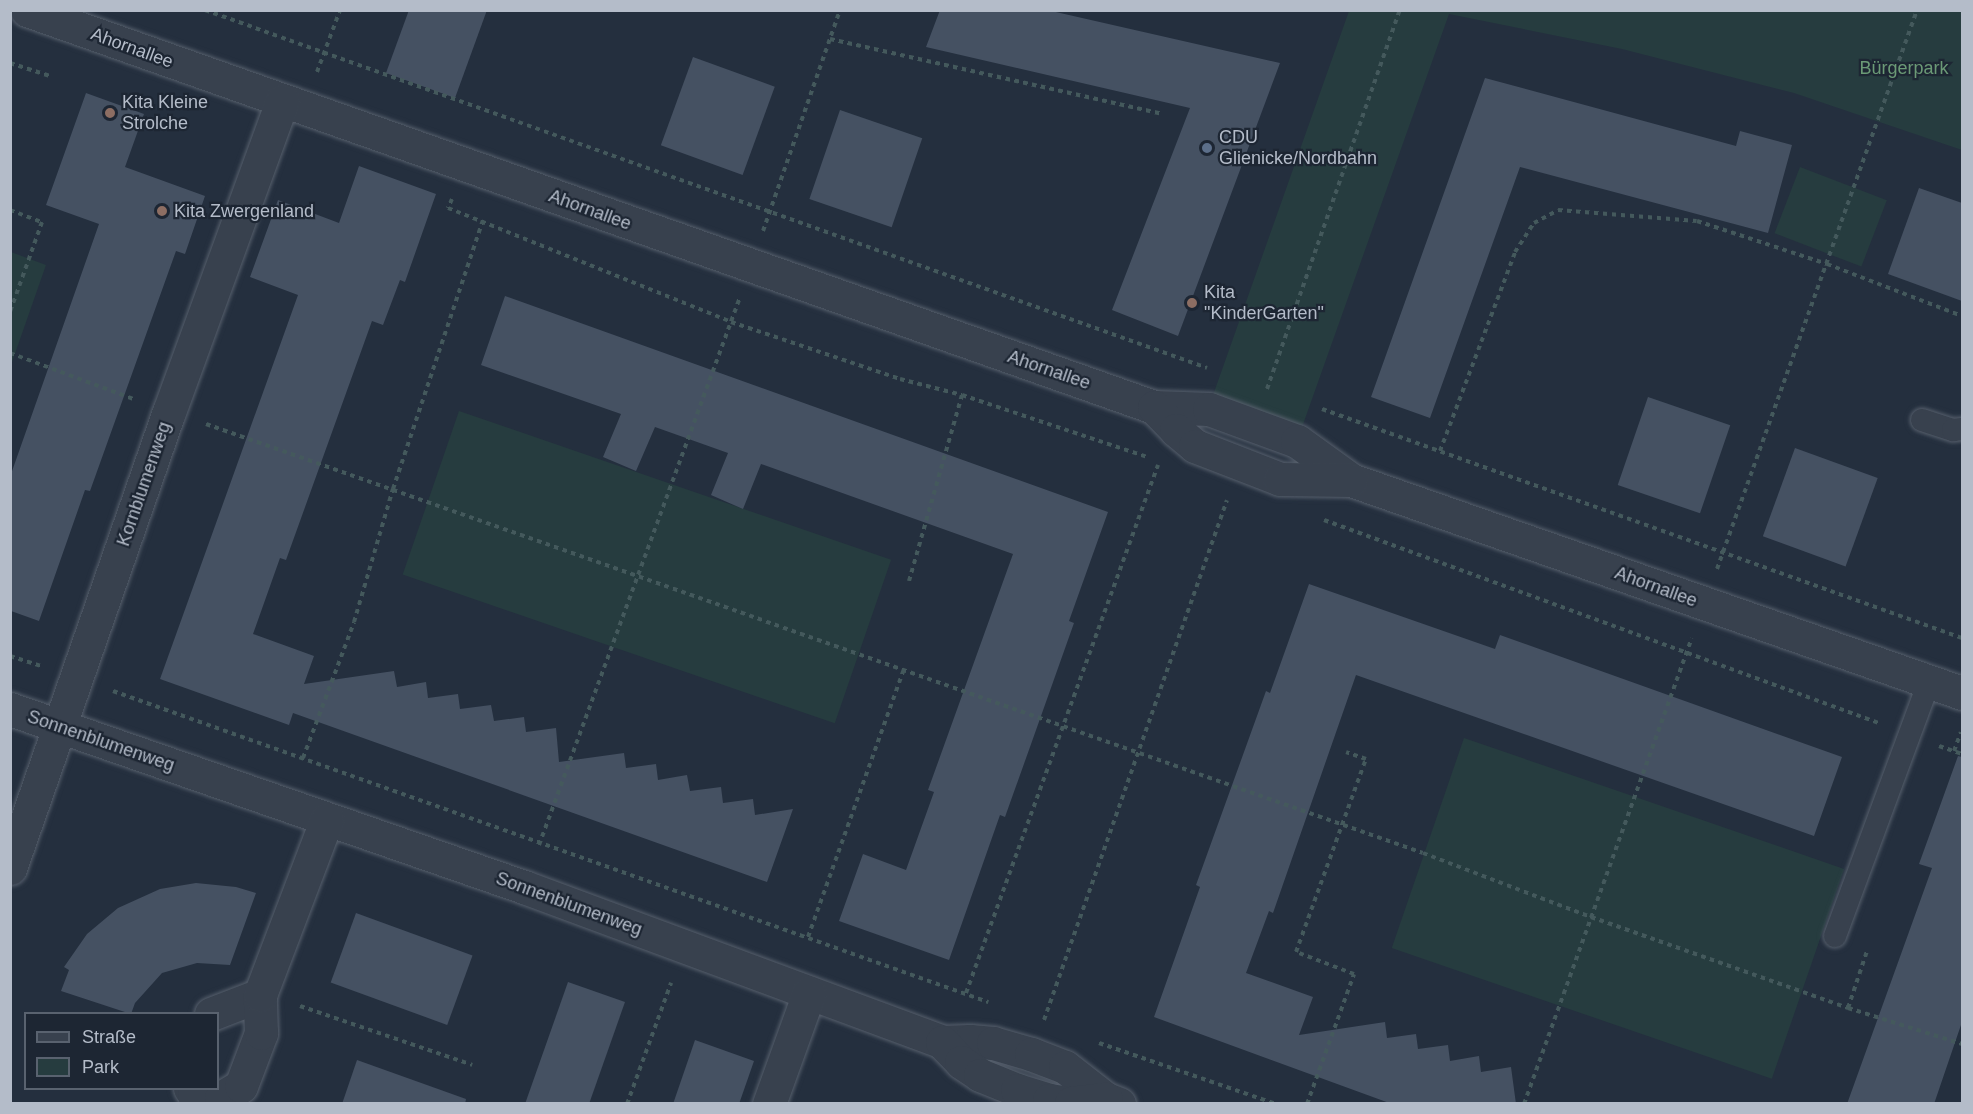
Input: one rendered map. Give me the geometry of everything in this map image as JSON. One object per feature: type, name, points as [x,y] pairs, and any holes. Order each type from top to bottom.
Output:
[{"type":"street","name":"Ahornallee","points":[[27,10],[751,267],[1154,407],[1195,446],[1270,476],[1280,479],[1351,480],[1962,693]]},
{"type":"street","name":"Kornblumenweg","points":[[10,868],[169,412],[293,105]]},
{"type":"street","name":"Sonnenblumenweg","points":[[10,709],[524,887],[942,1042],[993,1043],[1030,1054],[1065,1067],[1112,1101]]},
{"type":"street","points":[[191,1090],[194,1094],[220,1098],[241,1086],[261,1033],[260,995],[327,819]]},
{"type":"street","points":[[769,1104],[809,993]]},
{"type":"street","points":[[216,1012],[260,995]]},
{"type":"lane","points":[[1922,420],[1953,430],[1962,429]]},
{"type":"lane","points":[[1835,936],[1929,682]]},
{"type":"path","points":[[205,10],[1212,370]]},
{"type":"path","points":[[293,105],[324,53],[340,10]]},
{"type":"path","points":[[524,887],[751,267],[840,10]]},
{"type":"path","points":[[1267,389],[1400,10]]},
{"type":"path","points":[[1524,1104],[1917,10]]},
{"type":"path","points":[[830,39],[1162,114]]},
{"type":"path","points":[[10,63],[50,76]]},
{"type":"path","points":[[10,210],[42,222],[10,312]]},
{"type":"path","points":[[1440,451],[1515,252],[1534,223],[1558,210],[1697,221],[1827,264],[1962,316]]},
{"type":"path","points":[[303,758],[354,622],[393,489],[483,220]]},
{"type":"path","points":[[10,354],[1342,824],[1591,917],[1848,1008],[1962,1044]]},
{"type":"path","points":[[1256,386],[1278,393]]},
{"type":"path","points":[[909,581],[962,395]]},
{"type":"path","points":[[1321,409],[1962,638]]},
{"type":"path","points":[[966,993],[1160,461]]},
{"type":"path","points":[[1043,1023],[1228,498]]},
{"type":"path","points":[[10,656],[76,677],[539,844],[999,1006]]},
{"type":"path","points":[[808,937],[904,669]]},
{"type":"path","points":[[1954,751],[1961,731]]},
{"type":"path","points":[[1939,746],[1962,754]]},
{"type":"path","points":[[1307,1104],[1354,974],[1296,952],[1366,759],[1346,752]]},
{"type":"path","points":[[627,1104],[685,945]]},
{"type":"path","points":[[260,995],[472,1065]]},
{"type":"path","points":[[1098,1042],[1276,1104]]},
{"type":"green space","name":"Bürgerpark","points":[[1349,11],[1962,11],[1962,150],[1794,93],[1622,49],[1449,14],[1301,430],[1212,398]]},
{"type":"green space","points":[[1800,167],[1887,200],[1861,267],[1775,233]]},
{"type":"green space","points":[[10,252],[46,265],[11,365]]},
{"type":"green space","points":[[459,411],[891,560],[835,723],[403,575]]},
{"type":"green space","points":[[1464,738],[1844,869],[1772,1079],[1392,948]]},
{"type":"building","points":[[409,10],[487,10],[455,98],[386,73]]},
{"type":"building","points":[[940,10],[1047,10],[1280,63],[1178,336],[1112,310],[1190,108],[926,47]]},
{"type":"building","points":[[693,57],[775,87],[743,175],[661,145]]},
{"type":"building","points":[[1485,78],[1736,146],[1740,131],[1792,145],[1768,233],[1520,167],[1430,418],[1371,397]]},
{"type":"building","points":[[86,93],[144,114],[125,167],[205,196],[185,254],[176,251],[90,491],[85,490],[39,621],[11,611],[11,474],[99,224],[46,205]]},
{"type":"building","points":[[840,110],[922,138],[892,227],[809,199]]},
{"type":"building","points":[[359,166],[436,194],[405,282],[400,280],[383,325],[372,321],[286,560],[280,558],[253,634],[314,656],[304,684],[394,671],[397,687],[426,682],[428,698],[458,694],[460,709],[491,705],[494,721],[524,717],[526,732],[556,728],[559,762],[624,753],[626,768],[656,764],[658,780],[687,775],[690,791],[721,787],[723,803],[753,799],[755,815],[793,809],[767,882],[293,713],[289,725],[160,679],[298,295],[250,277],[278,200],[339,223]]},
{"type":"building","points":[[1919,188],[1962,203],[1962,301],[1888,274]]},
{"type":"building","points":[[505,296],[1108,512],[1069,621],[1074,623],[1030,747],[1005,817],[1000,815],[949,960],[839,921],[863,854],[906,870],[934,792],[928,790],[1013,554],[761,464],[743,509],[711,495],[728,453],[655,427],[636,471],[603,457],[621,414],[481,365]]},
{"type":"building","points":[[1648,397],[1730,425],[1700,513],[1618,485]]},
{"type":"building","points":[[1795,448],[1878,478],[1846,566],[1763,536]]},
{"type":"building","points":[[1309,584],[1495,649],[1500,635],[1842,757],[1814,836],[1356,675],[1273,913],[1269,911],[1246,973],[1313,997],[1299,1035],[1385,1022],[1387,1038],[1416,1034],[1418,1049],[1448,1045],[1450,1061],[1479,1056],[1481,1072],[1511,1067],[1516,1104],[1392,1104],[1154,1017],[1200,887],[1196,885],[1266,691],[1270,693]]},
{"type":"building","points":[[1958,756],[1962,757],[1962,1022],[1934,1104],[1847,1104],[1932,868],[1919,864]]},
{"type":"building","points":[[196,883],[236,887],[256,893],[230,965],[197,963],[162,973],[135,1003],[132,1012],[125,1012],[61,991],[69,970],[64,967],[87,934],[118,908],[160,889]]},
{"type":"building","points":[[356,913],[473,955],[447,1025],[331,983]]},
{"type":"building","points":[[568,982],[625,1002],[589,1104],[525,1104]]},
{"type":"building","points":[[695,1040],[754,1061],[739,1104],[673,1104]]},
{"type":"building","points":[[357,1060],[466,1099],[465,1104],[342,1104]]},
{"type":"place","name":"Kita Kleine Strolche","points":[[110,113]]},
{"type":"place","name":"CDU Glienicke/Nordbahn","points":[[1207,148]]},
{"type":"place","name":"Kita Zwergenland","points":[[162,211]]},
{"type":"place","name":"Kita \"KinderGarten\"","points":[[1192,303]]}]
